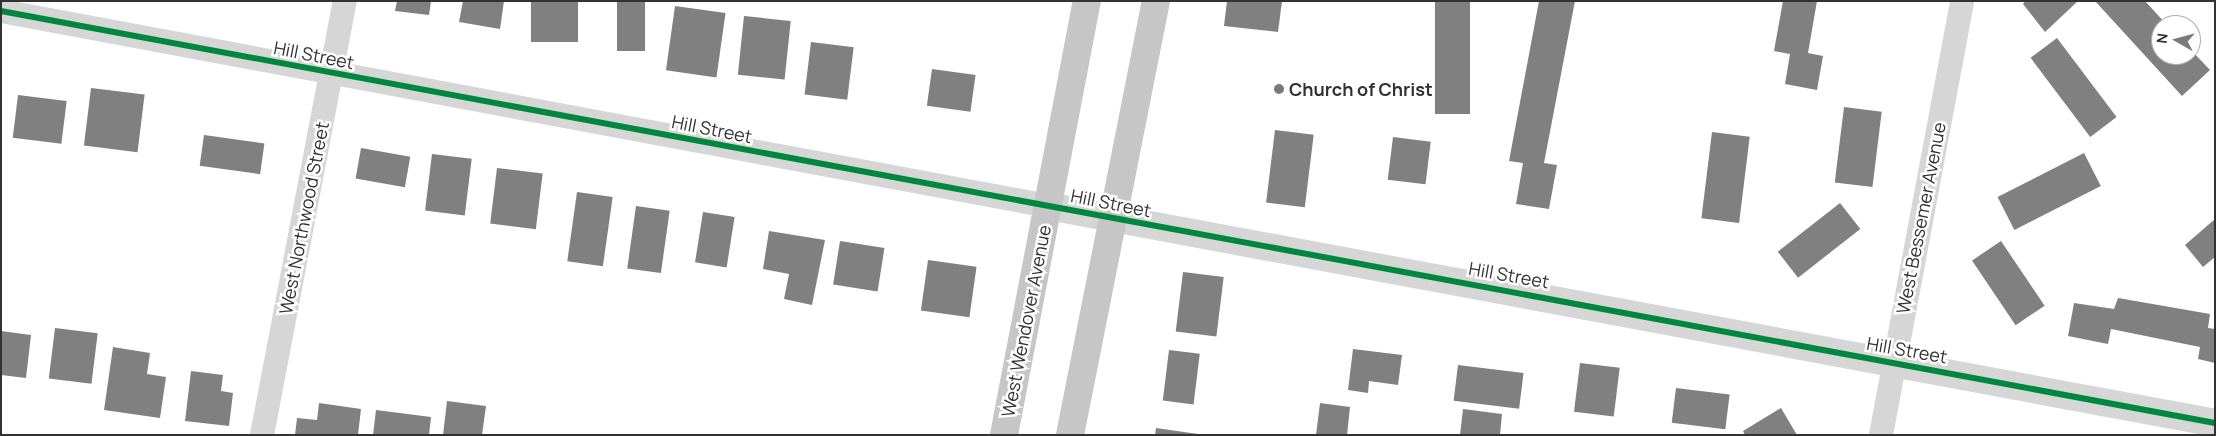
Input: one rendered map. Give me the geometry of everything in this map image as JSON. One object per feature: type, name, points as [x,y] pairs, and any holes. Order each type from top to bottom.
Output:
[{"type":"highway","name":"West Wendover Avenue","points":[[1004,435],[1087,1]]},
{"type":"highway","points":[[1070,435],[1110,218],[1156,1]]},
{"type":"street","name":"West Northwood Street","points":[[262,435],[346,1]]},
{"type":"street","name":"West Bessemer Avenue","points":[[1881,435],[1962,1]]},
{"type":"street","name":"Hill Street","points":[[1,10],[2215,423]]},
{"type":"building","points":[[397,1],[431,1],[429,15],[395,11]]},
{"type":"building","points":[[463,1],[504,1],[500,29],[459,22]]},
{"type":"building","points":[[531,1],[578,1],[578,42],[531,42]]},
{"type":"building","points":[[617,1],[645,1],[645,51],[617,51]]},
{"type":"building","points":[[1227,1],[1282,1],[1278,32],[1224,26]]},
{"type":"building","points":[[1435,1],[1470,1],[1470,114],[1435,114]]},
{"type":"building","points":[[1539,1],[1575,1],[1544,163],[1557,165],[1549,209],[1516,204],[1523,163],[1509,161]]},
{"type":"building","points":[[1783,1],[1817,1],[1808,53],[1823,56],[1817,90],[1785,84],[1790,54],[1774,51]]},
{"type":"building","points":[[2025,1],[2078,1],[2045,32],[2023,4]]},
{"type":"building","points":[[2095,1],[2145,1],[2158,15],[2151,15],[2151,62]]},
{"type":"building","points":[[675,6],[726,13],[716,77],[666,70]]},
{"type":"building","points":[[744,16],[791,21],[785,80],[738,75]]},
{"type":"building","points":[[2057,38],[2117,117],[2090,137],[2031,58]]},
{"type":"building","points":[[811,42],[854,47],[847,100],[805,95]]},
{"type":"building","points":[[2201,61],[2210,70],[2182,96],[2154,65],[2201,65]]},
{"type":"building","points":[[932,69],[976,75],[970,112],[927,106]]},
{"type":"building","points":[[91,88],[145,95],[138,152],[84,146]]},
{"type":"building","points":[[18,95],[67,101],[61,144],[13,138]]},
{"type":"building","points":[[1844,107],[1882,112],[1872,187],[1835,182]]},
{"type":"building","points":[[1275,130],[1314,135],[1305,207],[1266,202]]},
{"type":"building","points":[[1712,132],[1750,137],[1739,223],[1701,218]]},
{"type":"building","points":[[204,135],[264,143],[260,174],[200,166]]},
{"type":"building","points":[[1393,137],[1431,142],[1425,184],[1388,180]]},
{"type":"building","points":[[361,148],[410,157],[405,187],[356,179]]},
{"type":"building","points":[[2084,153],[2101,186],[2014,230],[1998,197]]},
{"type":"building","points":[[432,154],[472,159],[465,215],[425,211]]},
{"type":"building","points":[[497,168],[543,174],[536,229],[490,224]]},
{"type":"building","points":[[577,192],[613,197],[603,266],[567,261]]},
{"type":"building","points":[[1840,203],[1860,229],[1798,278],[1778,252]]},
{"type":"building","points":[[636,206],[670,211],[661,273],[627,268]]},
{"type":"building","points":[[703,212],[735,217],[727,267],[695,262]]},
{"type":"building","points":[[2215,219],[2215,257],[2203,267],[2185,245]]},
{"type":"building","points":[[769,231],[825,240],[812,305],[784,299],[789,274],[763,269]]},
{"type":"building","points":[[840,241],[884,248],[878,291],[833,284]]},
{"type":"building","points":[[2001,241],[2045,306],[2016,325],[1972,261]]},
{"type":"building","points":[[928,260],[977,267],[969,317],[921,311]]},
{"type":"building","points":[[1183,272],[1224,277],[1216,337],[1176,332]]},
{"type":"building","points":[[2118,298],[2210,314],[2208,328],[2215,329],[2215,363],[2198,359],[2200,347],[2111,329],[2108,344],[2068,336],[2074,303],[2114,309]]},
{"type":"building","points":[[55,328],[98,333],[91,384],[49,379]]},
{"type":"building","points":[[1,331],[31,335],[26,378],[1,375]]},
{"type":"building","points":[[113,347],[150,353],[147,374],[166,377],[160,418],[104,410]]},
{"type":"building","points":[[1353,349],[1402,355],[1398,385],[1369,381],[1368,393],[1348,390]]},
{"type":"building","points":[[1169,350],[1200,354],[1194,404],[1163,401]]},
{"type":"building","points":[[1580,363],[1620,368],[1614,417],[1574,412]]},
{"type":"building","points":[[1458,365],[1524,373],[1519,409],[1454,401]]},
{"type":"building","points":[[191,371],[223,375],[221,391],[233,393],[229,426],[185,421]]},
{"type":"building","points":[[1676,388],[1730,395],[1725,429],[1672,423]]},
{"type":"building","points":[[447,401],[486,406],[482,435],[443,435]]},
{"type":"building","points":[[319,403],[361,409],[358,435],[295,435],[297,418],[317,420]]},
{"type":"building","points":[[1320,403],[1350,407],[1347,435],[1316,435]]},
{"type":"building","points":[[1781,408],[1797,435],[1745,435],[1743,431]]},
{"type":"building","points":[[1463,409],[1502,414],[1500,435],[1460,435]]},
{"type":"building","points":[[376,410],[431,417],[429,435],[373,435]]},
{"type":"building","points":[[1156,428],[1198,434],[1155,435]]},
{"type":"cycle path","points":[[1,11],[2215,423]]},
{"type":"place","name":"Church of Christ","points":[[1279,89]]}]
